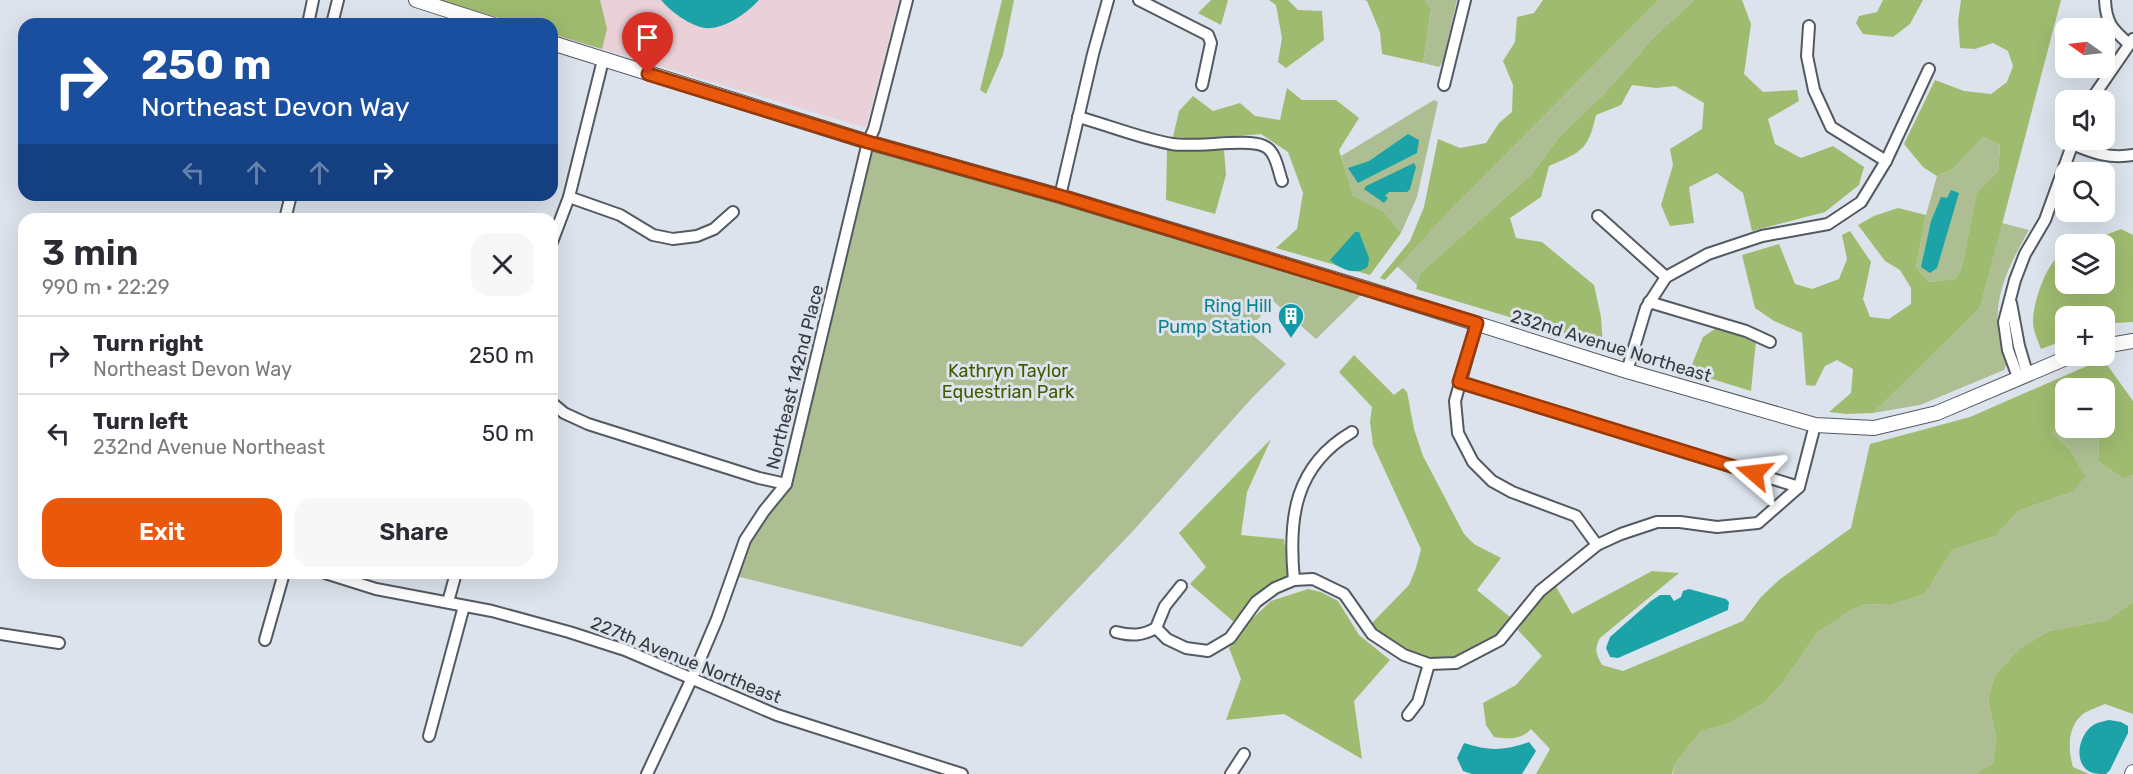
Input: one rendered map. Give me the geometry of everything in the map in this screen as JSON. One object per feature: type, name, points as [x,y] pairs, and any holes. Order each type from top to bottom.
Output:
[{"type":"street","points":[[309,18],[313,0]]},
{"type":"street","points":[[334,18],[338,0]]},
{"type":"street","points":[[416,0],[472,18]]},
{"type":"street","name":"Northeast 142nd Place","points":[[647,774],[717,619],[745,540],[764,511],[786,484],[868,142],[874,129],[907,0]]},
{"type":"street","points":[[1060,196],[1108,0]]},
{"type":"street","points":[[1139,0],[1208,35],[1211,43],[1202,85]]},
{"type":"street","points":[[1444,85],[1465,0]]},
{"type":"street","points":[[2098,90],[2131,41],[2113,30],[2106,17],[2105,0]]},
{"type":"street","points":[[1809,26],[1808,56],[1814,90],[1831,127],[1886,161]]},
{"type":"street","name":"232nd Avenue Northeast","points":[[558,46],[868,142],[1060,196],[1627,371],[1815,425],[1874,428],[1937,412],[2055,363]]},
{"type":"street","points":[[558,226],[569,197],[603,60]]},
{"type":"street","points":[[1627,371],[1646,308],[1666,277],[1708,254],[1762,236],[1828,224],[1861,202],[1886,161],[1929,69]]},
{"type":"street","points":[[1078,117],[1171,144],[1263,146],[1272,152],[1282,182]]},
{"type":"street","points":[[2023,375],[2010,300],[2025,254],[2045,220],[2070,150]]},
{"type":"street","points":[[2088,150],[2096,154],[2118,158],[2133,155]]},
{"type":"street","points":[[569,197],[620,215],[653,235],[673,240],[697,236],[714,229],[733,212]]},
{"type":"street","points":[[1598,216],[1666,277]]},
{"type":"street","points":[[1649,302],[1746,331],[1770,342]]},
{"type":"street","points":[[1477,323],[1455,401],[1458,433],[1473,462],[1492,481],[1512,492],[1576,516],[1597,545]]},
{"type":"street","points":[[2115,344],[2133,341]]},
{"type":"street","points":[[1459,382],[1799,488]]},
{"type":"street","points":[[558,408],[588,424],[759,478],[786,484]]},
{"type":"street","points":[[1156,628],[1167,639],[1186,648],[1208,651],[1230,638],[1256,602],[1275,588],[1294,580],[1313,579],[1344,594],[1372,634],[1404,655],[1429,664],[1456,663],[1500,640],[1540,591],[1597,545],[1657,522],[1680,522],[1717,527],[1758,523],[1799,488],[1815,425]]},
{"type":"street","points":[[1294,580],[1291,545],[1295,506],[1312,466],[1334,442],[1352,432]]},
{"type":"street","points":[[265,640],[283,579]]},
{"type":"street","name":"227th Avenue Northeast","points":[[344,579],[376,589],[517,617],[578,635],[625,650],[777,715],[962,774]]},
{"type":"street","points":[[448,602],[454,579]]},
{"type":"street","points":[[1116,632],[1129,635],[1145,634],[1156,628],[1165,606],[1181,586]]},
{"type":"street","points":[[429,736],[464,606]]},
{"type":"street","points":[[0,634],[59,643]]},
{"type":"street","points":[[1408,715],[1418,702],[1429,664]]},
{"type":"street","points":[[1231,774],[1244,754]]},
{"type":"shaded area","points":[[438,0],[899,0],[866,128],[558,36],[558,18],[498,18]]},
{"type":"green space","points":[[439,0],[600,0],[607,29],[602,49],[558,36],[558,18],[499,18]]},
{"type":"green space","points":[[1002,0],[1014,0],[1003,55],[986,94],[980,90]]},
{"type":"green space","points":[[1211,0],[1228,0],[1221,25],[1198,13]]},
{"type":"green space","points":[[1269,0],[1288,0],[1298,10],[1322,11],[1324,40],[1286,68],[1278,62],[1282,38],[1276,5]]},
{"type":"green space","points":[[1364,0],[1425,0],[1431,10],[1423,63],[1382,54],[1380,32],[1367,1]]},
{"type":"green space","points":[[1425,0],[1457,0],[1443,62],[1439,67],[1423,63],[1431,11]]},
{"type":"green space","points":[[1543,0],[1659,0],[1449,211],[1385,280],[1380,278],[1410,241],[1424,207],[1438,139],[1460,148],[1486,143],[1499,123],[1512,112],[1513,85],[1503,61],[1515,42],[1517,17],[1534,13]]},
{"type":"green space","points":[[1659,0],[1694,0],[1653,38],[1604,94],[1559,137],[1531,175],[1420,273],[1417,285],[1397,266]]},
{"type":"green space","points":[[1694,0],[1742,0],[1751,24],[1744,74],[1763,92],[1797,90],[1799,101],[1768,119],[1775,144],[1801,158],[1833,146],[1864,167],[1859,185],[1825,212],[1752,231],[1743,193],[1717,173],[1689,187],[1694,223],[1670,226],[1661,205],[1673,165],[1670,149],[1702,129],[1704,103],[1675,86],[1656,88],[1632,85],[1621,105],[1596,115],[1590,136],[1582,149],[1549,166],[1541,197],[1510,218],[1516,238],[1542,242],[1594,285],[1601,317],[1603,345],[1416,289],[1420,273],[1531,175],[1559,137],[1604,94],[1653,38]]},
{"type":"green space","points":[[1883,0],[1923,0],[1910,24],[1893,37],[1863,34],[1856,23],[1859,16],[1877,12]]},
{"type":"green space","points":[[1961,0],[2061,0],[1980,308],[1873,413],[1829,412],[1851,393],[1853,369],[1837,360],[1825,366],[1815,386],[1806,385],[1802,333],[1774,321],[1755,308],[1742,255],[1779,244],[1795,284],[1812,289],[1839,279],[1847,259],[1842,235],[1850,231],[1871,262],[1863,299],[1870,317],[1889,319],[1911,304],[1911,288],[1900,270],[1885,261],[1858,225],[1874,216],[1898,208],[1926,215],[1916,267],[1929,282],[1955,279],[1961,270],[1977,193],[1998,171],[2000,145],[1983,137],[1953,169],[1937,176],[1923,167],[1904,144],[1935,80],[1964,91],[1991,94],[2007,82],[2013,66],[2008,51],[1993,43],[1975,49],[1960,48],[1958,21]]},
{"type":"green space","points":[[1287,88],[1302,100],[1336,100],[1359,118],[1339,150],[1353,196],[1384,212],[1401,233],[1370,275],[1276,248],[1297,229],[1303,193],[1288,152],[1261,134],[1204,139],[1173,137],[1179,111],[1193,96],[1213,111],[1240,103],[1255,116],[1280,120]]},
{"type":"green space","points":[[1434,100],[1438,102],[1417,197],[1401,233],[1384,212],[1353,197],[1341,156]]},
{"type":"green space","points":[[1983,137],[2000,145],[1998,171],[1977,194],[1961,270],[1955,279],[1929,282],[1916,267],[1926,215],[1937,176],[1953,169]]},
{"type":"green space","name":"Kathryn Taylor Equestrian Park","points":[[868,142],[1367,289],[1316,339],[1273,301],[1248,331],[1286,364],[1252,398],[1133,531],[1022,647],[732,575],[745,540],[786,484]]},
{"type":"green space","points":[[1167,148],[1224,150],[1226,175],[1215,214],[1166,200]]},
{"type":"green space","points":[[2002,223],[2029,230],[2012,263],[2000,294],[1998,327],[2007,364],[2004,370],[1920,405],[1873,413],[1980,308]]},
{"type":"green space","points":[[2121,229],[2133,235],[2133,322],[2115,323],[2115,306],[2055,306],[2055,344],[2041,349],[2034,328],[2034,314],[2042,282],[2055,260],[2055,294],[2115,294],[2115,234],[2108,234]]},
{"type":"green space","points":[[1718,327],[1756,341],[1751,391],[1689,372],[1703,337]]},
{"type":"green space","points":[[1354,355],[1394,395],[1403,388],[1407,392],[1414,429],[1423,456],[1464,534],[1474,544],[1501,558],[1477,590],[1510,617],[1490,643],[1454,660],[1429,659],[1412,653],[1379,633],[1372,623],[1409,585],[1421,549],[1373,445],[1370,422],[1372,407],[1339,372]]},
{"type":"green space","points":[[2087,366],[2108,366],[2133,401],[2133,475],[2124,479],[2099,462],[2098,438],[2115,438],[2115,378],[2059,378]]},
{"type":"green space","points":[[2055,380],[2055,428],[2052,433],[2069,449],[2085,477],[2072,492],[2018,511],[1996,536],[1952,550],[1925,594],[1890,605],[1865,604],[1817,633],[1781,685],[1764,703],[1728,724],[1701,731],[1675,764],[1672,774],[1536,774],[1550,749],[1531,729],[1519,737],[1504,738],[1494,737],[1486,725],[1483,703],[1516,685],[1542,656],[1518,630],[1539,598],[1555,585],[1572,614],[1652,571],[1679,573],[1600,638],[1597,652],[1602,665],[1623,671],[1743,621],[1761,597],[1779,580],[1851,528],[1870,444],[1970,417]]},
{"type":"green space","points":[[2057,438],[2098,438],[2099,462],[2124,479],[2133,475],[2133,602],[2107,620],[2049,631],[2019,649],[1995,675],[1988,699],[1996,738],[1993,766],[1975,774],[1673,774],[1675,764],[1701,731],[1728,724],[1764,703],[1781,685],[1817,633],[1865,604],[1890,605],[1925,594],[1952,550],[1996,536],[2018,511],[2072,492],[2069,449]]},
{"type":"green space","points":[[1271,439],[1247,492],[1241,535],[1284,539],[1289,574],[1264,589],[1234,622],[1190,584],[1206,567],[1179,533]]},
{"type":"green space","points":[[1308,589],[1321,592],[1338,601],[1359,635],[1390,660],[1354,701],[1362,759],[1284,714],[1226,720],[1241,679],[1229,648],[1251,620],[1271,601]]},
{"type":"green space","points":[[2133,602],[2133,714],[2105,704],[2083,714],[2071,732],[2073,767],[2089,774],[1975,774],[1993,765],[1996,738],[1988,699],[1995,675],[2019,649],[2049,631],[2107,620]]},
{"type":"water","points":[[661,0],[759,0],[742,15],[727,23],[705,28],[681,17]]},
{"type":"water","points":[[1408,134],[1419,140],[1417,153],[1358,183],[1348,168],[1369,161]]},
{"type":"water","points":[[1414,163],[1416,167],[1410,189],[1407,192],[1389,192],[1385,196],[1388,198],[1384,203],[1364,189],[1366,186]]},
{"type":"water","points":[[1951,190],[1959,193],[1937,268],[1930,273],[1921,267],[1931,221],[1941,197],[1947,198]]},
{"type":"water","points":[[1355,232],[1359,232],[1369,258],[1368,266],[1359,271],[1343,269],[1330,260]]},
{"type":"water","points":[[1689,589],[1726,599],[1729,602],[1728,610],[1618,658],[1610,657],[1606,648],[1610,637],[1651,601],[1660,595],[1670,595],[1674,601],[1681,597],[1683,591]]},
{"type":"water","points":[[2109,720],[2128,726],[2128,733],[2110,770],[2106,774],[2098,774],[2087,770],[2083,765],[2079,753],[2080,746],[2085,733],[2090,728]]},
{"type":"water","points":[[1529,742],[1536,751],[1522,774],[1472,774],[1463,771],[1457,758],[1464,743],[1496,749]]},
{"type":"place","name":"Ring Hill Pump Station","points":[[1291,339]]},
{"type":"route","points":[[648,74],[868,142],[1060,196],[1367,288],[1477,323],[1459,382],[1754,473]]}]
